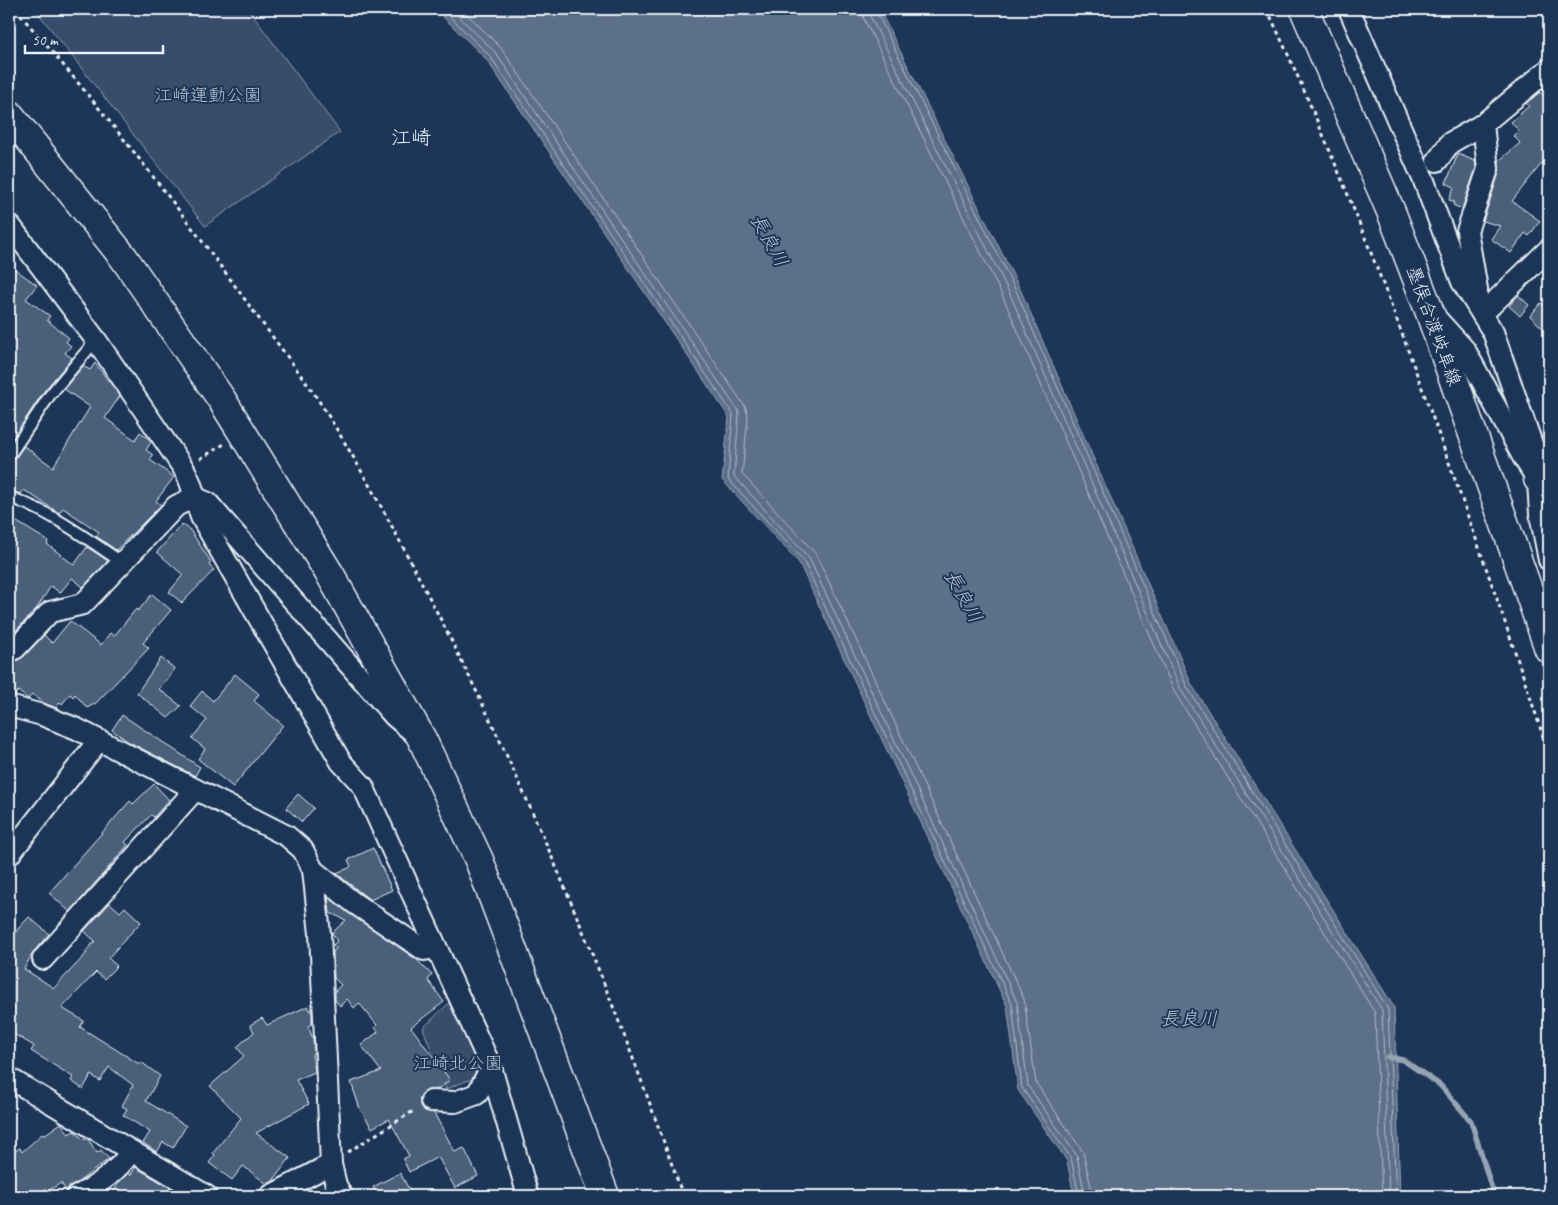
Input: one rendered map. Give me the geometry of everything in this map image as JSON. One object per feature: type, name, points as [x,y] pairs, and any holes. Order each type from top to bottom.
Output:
[{"type":"street","name":"墨俣合渡岐阜線","points":[[1304,9],[1392,214],[1549,649]]},
{"type":"street","points":[[1349,9],[1424,181],[1462,282],[1493,332],[1546,479],[1540,514],[1549,560]]},
{"type":"street","points":[[1437,161],[1450,143],[1483,124],[1549,69]]},
{"type":"street","points":[[9,114],[124,258],[242,432],[331,576],[422,739],[479,860],[605,1196]]},
{"type":"street","points":[[1480,310],[1467,231],[1488,169],[1483,124]]},
{"type":"street","points":[[9,224],[96,340],[184,469],[193,484],[194,497],[202,517],[341,762],[363,786],[490,1067],[528,1196]]},
{"type":"street","points":[[1480,310],[1549,250]]},
{"type":"street","points":[[1428,310],[1465,350],[1523,457],[1546,479]]},
{"type":"street","points":[[9,652],[16,648],[50,612],[83,604],[176,506],[194,497],[208,503],[394,716],[422,739]]},
{"type":"street","points":[[9,706],[42,715],[100,740],[287,836],[303,850],[314,870],[354,903],[424,950],[436,948]]},
{"type":"street","points":[[9,855],[100,740]]},
{"type":"street","points":[[43,959],[195,790]]},
{"type":"street","points":[[314,870],[320,934],[330,1164],[336,1185],[342,1196]]},
{"type":"street","points":[[430,1101],[455,1102],[477,1094],[490,1067]]},
{"type":"street","points":[[9,1078],[207,1196]]},
{"type":"street","points":[[578,1120],[594,1196]]},
{"type":"street","points":[[77,1196],[101,1183],[119,1169],[132,1152]]},
{"type":"street","points":[[270,1196],[330,1164]]},
{"type":"lane","points":[[9,456],[50,395],[96,340]]},
{"type":"lane","points":[[9,497],[23,502],[59,521],[123,563]]},
{"type":"path","points":[[15,9],[112,124],[195,230],[318,401],[396,532],[488,712],[581,925],[650,1101],[683,1196]]},
{"type":"path","points":[[1267,9],[1288,54],[1392,303],[1520,664],[1549,755]]},
{"type":"path","points":[[184,469],[242,432]]},
{"type":"path","points":[[330,1164],[376,1133],[430,1101]]},
{"type":"green space","name":"江崎運動公園","points":[[35,9],[248,9],[340,132],[205,226]]},
{"type":"green space","name":"江崎北公園","points":[[449,1003],[483,1069],[474,1078],[446,1089],[423,1028]]},
{"type":"water","name":"長良川","points":[[435,9],[879,9],[1020,289],[1192,685],[1394,1007],[1400,1196],[1074,1196],[1067,1161],[1018,1090],[1007,1006],[799,563],[722,480],[729,417],[486,59]]},
{"type":"building","points":[[1540,92],[1549,102],[1549,172],[1542,163],[1512,201],[1540,221],[1529,236],[1525,233],[1511,253],[1491,239],[1500,226],[1483,221],[1499,173],[1499,161],[1520,143],[1514,136],[1519,131],[1511,122],[1529,106],[1526,103]]},
{"type":"building","points":[[1458,154],[1475,161],[1476,168],[1462,209],[1453,205],[1454,202],[1449,200],[1454,187],[1446,183]]},
{"type":"building","points":[[9,265],[37,285],[26,299],[50,316],[47,320],[69,338],[66,342],[71,346],[65,353],[72,358],[44,391],[9,444]]},
{"type":"building","points":[[1518,295],[1529,305],[1520,316],[1509,306]]},
{"type":"building","points":[[1541,303],[1549,310],[1549,334],[1530,316]]},
{"type":"building","points":[[95,363],[120,396],[105,418],[135,440],[140,432],[148,438],[151,442],[146,450],[153,455],[150,460],[174,477],[156,501],[161,505],[116,550],[96,536],[99,532],[63,508],[59,513],[24,490],[21,494],[9,490],[9,463],[14,460],[24,446],[53,467],[90,407],[64,389],[83,366],[90,370]]},
{"type":"building","points":[[9,517],[48,541],[47,544],[74,565],[87,547],[108,561],[83,587],[72,578],[60,593],[51,586],[37,608],[9,638]]},
{"type":"building","points":[[182,524],[190,530],[211,562],[209,565],[214,570],[182,603],[169,592],[183,575],[157,552]]},
{"type":"building","points":[[152,594],[171,610],[143,643],[149,648],[96,703],[87,708],[75,694],[73,697],[70,694],[56,708],[44,703],[32,694],[28,699],[18,691],[15,695],[9,694],[9,664],[24,656],[44,635],[52,643],[70,621],[101,645],[110,633],[114,636],[136,609],[138,611]]},
{"type":"building","points":[[161,658],[175,669],[159,689],[181,706],[168,718],[137,693]]},
{"type":"building","points":[[235,674],[259,694],[254,701],[283,725],[233,787],[198,759],[205,749],[192,738],[207,720],[190,706],[202,691],[213,701]]},
{"type":"building","points":[[122,715],[200,767],[195,776],[129,742],[112,730]]},
{"type":"building","points":[[154,784],[169,800],[154,817],[151,815],[125,842],[128,845],[70,912],[49,893],[130,801],[133,804]]},
{"type":"building","points":[[298,794],[314,808],[302,822],[286,808]]},
{"type":"building","points":[[373,848],[392,890],[370,900],[336,873],[351,866],[348,860]]},
{"type":"building","points":[[328,897],[417,960],[432,975],[428,980],[444,1002],[411,1027],[450,1080],[438,1089],[425,1091],[421,1095],[420,1106],[425,1111],[434,1113],[455,1152],[464,1148],[478,1176],[455,1188],[438,1157],[409,1172],[403,1159],[409,1156],[389,1119],[372,1128],[360,1109],[351,1082],[381,1071],[361,1045],[378,1032],[375,1027],[377,1025],[359,1003],[354,1008],[347,999],[340,1006],[335,1000],[335,991],[341,985],[334,978],[333,952],[336,948],[333,945],[337,941],[332,933],[346,920],[330,913]]},
{"type":"building","points":[[110,903],[120,912],[125,907],[141,922],[108,958],[117,966],[104,979],[96,972],[62,1008],[84,1021],[80,1027],[139,1064],[141,1062],[160,1076],[146,1101],[186,1126],[173,1148],[163,1142],[157,1152],[143,1143],[150,1132],[123,1115],[127,1109],[122,1106],[133,1085],[109,1067],[100,1081],[91,1075],[83,1089],[71,1081],[73,1077],[31,1051],[34,1046],[9,1031],[9,943],[18,929],[29,917],[49,934],[34,951],[24,969],[54,988],[87,953],[85,952],[95,941],[84,931]]},
{"type":"building","points":[[308,1006],[312,1013],[312,1024],[308,1026],[313,1039],[314,1053],[312,1054],[315,1072],[296,1080],[309,1104],[256,1133],[290,1158],[272,1182],[267,1184],[243,1166],[232,1180],[209,1163],[215,1155],[213,1153],[241,1118],[210,1086],[244,1056],[237,1047],[254,1032],[250,1025],[262,1018],[267,1025]]},
{"type":"building","points":[[61,1123],[69,1134],[74,1131],[83,1139],[88,1139],[97,1153],[101,1150],[109,1159],[66,1191],[61,1183],[40,1196],[9,1196],[9,1155],[20,1148],[22,1152],[43,1133],[44,1135]]},
{"type":"building","points":[[135,1167],[184,1196],[111,1196],[119,1182],[129,1173],[131,1175]]},
{"type":"building","points":[[400,1173],[413,1196],[378,1196],[373,1187]]},
{"type":"waterway","points":[[1388,1057],[1403,1060],[1440,1085],[1471,1121],[1494,1196]]},
{"type":"district","name":"江崎","points":[[411,137]]}]
